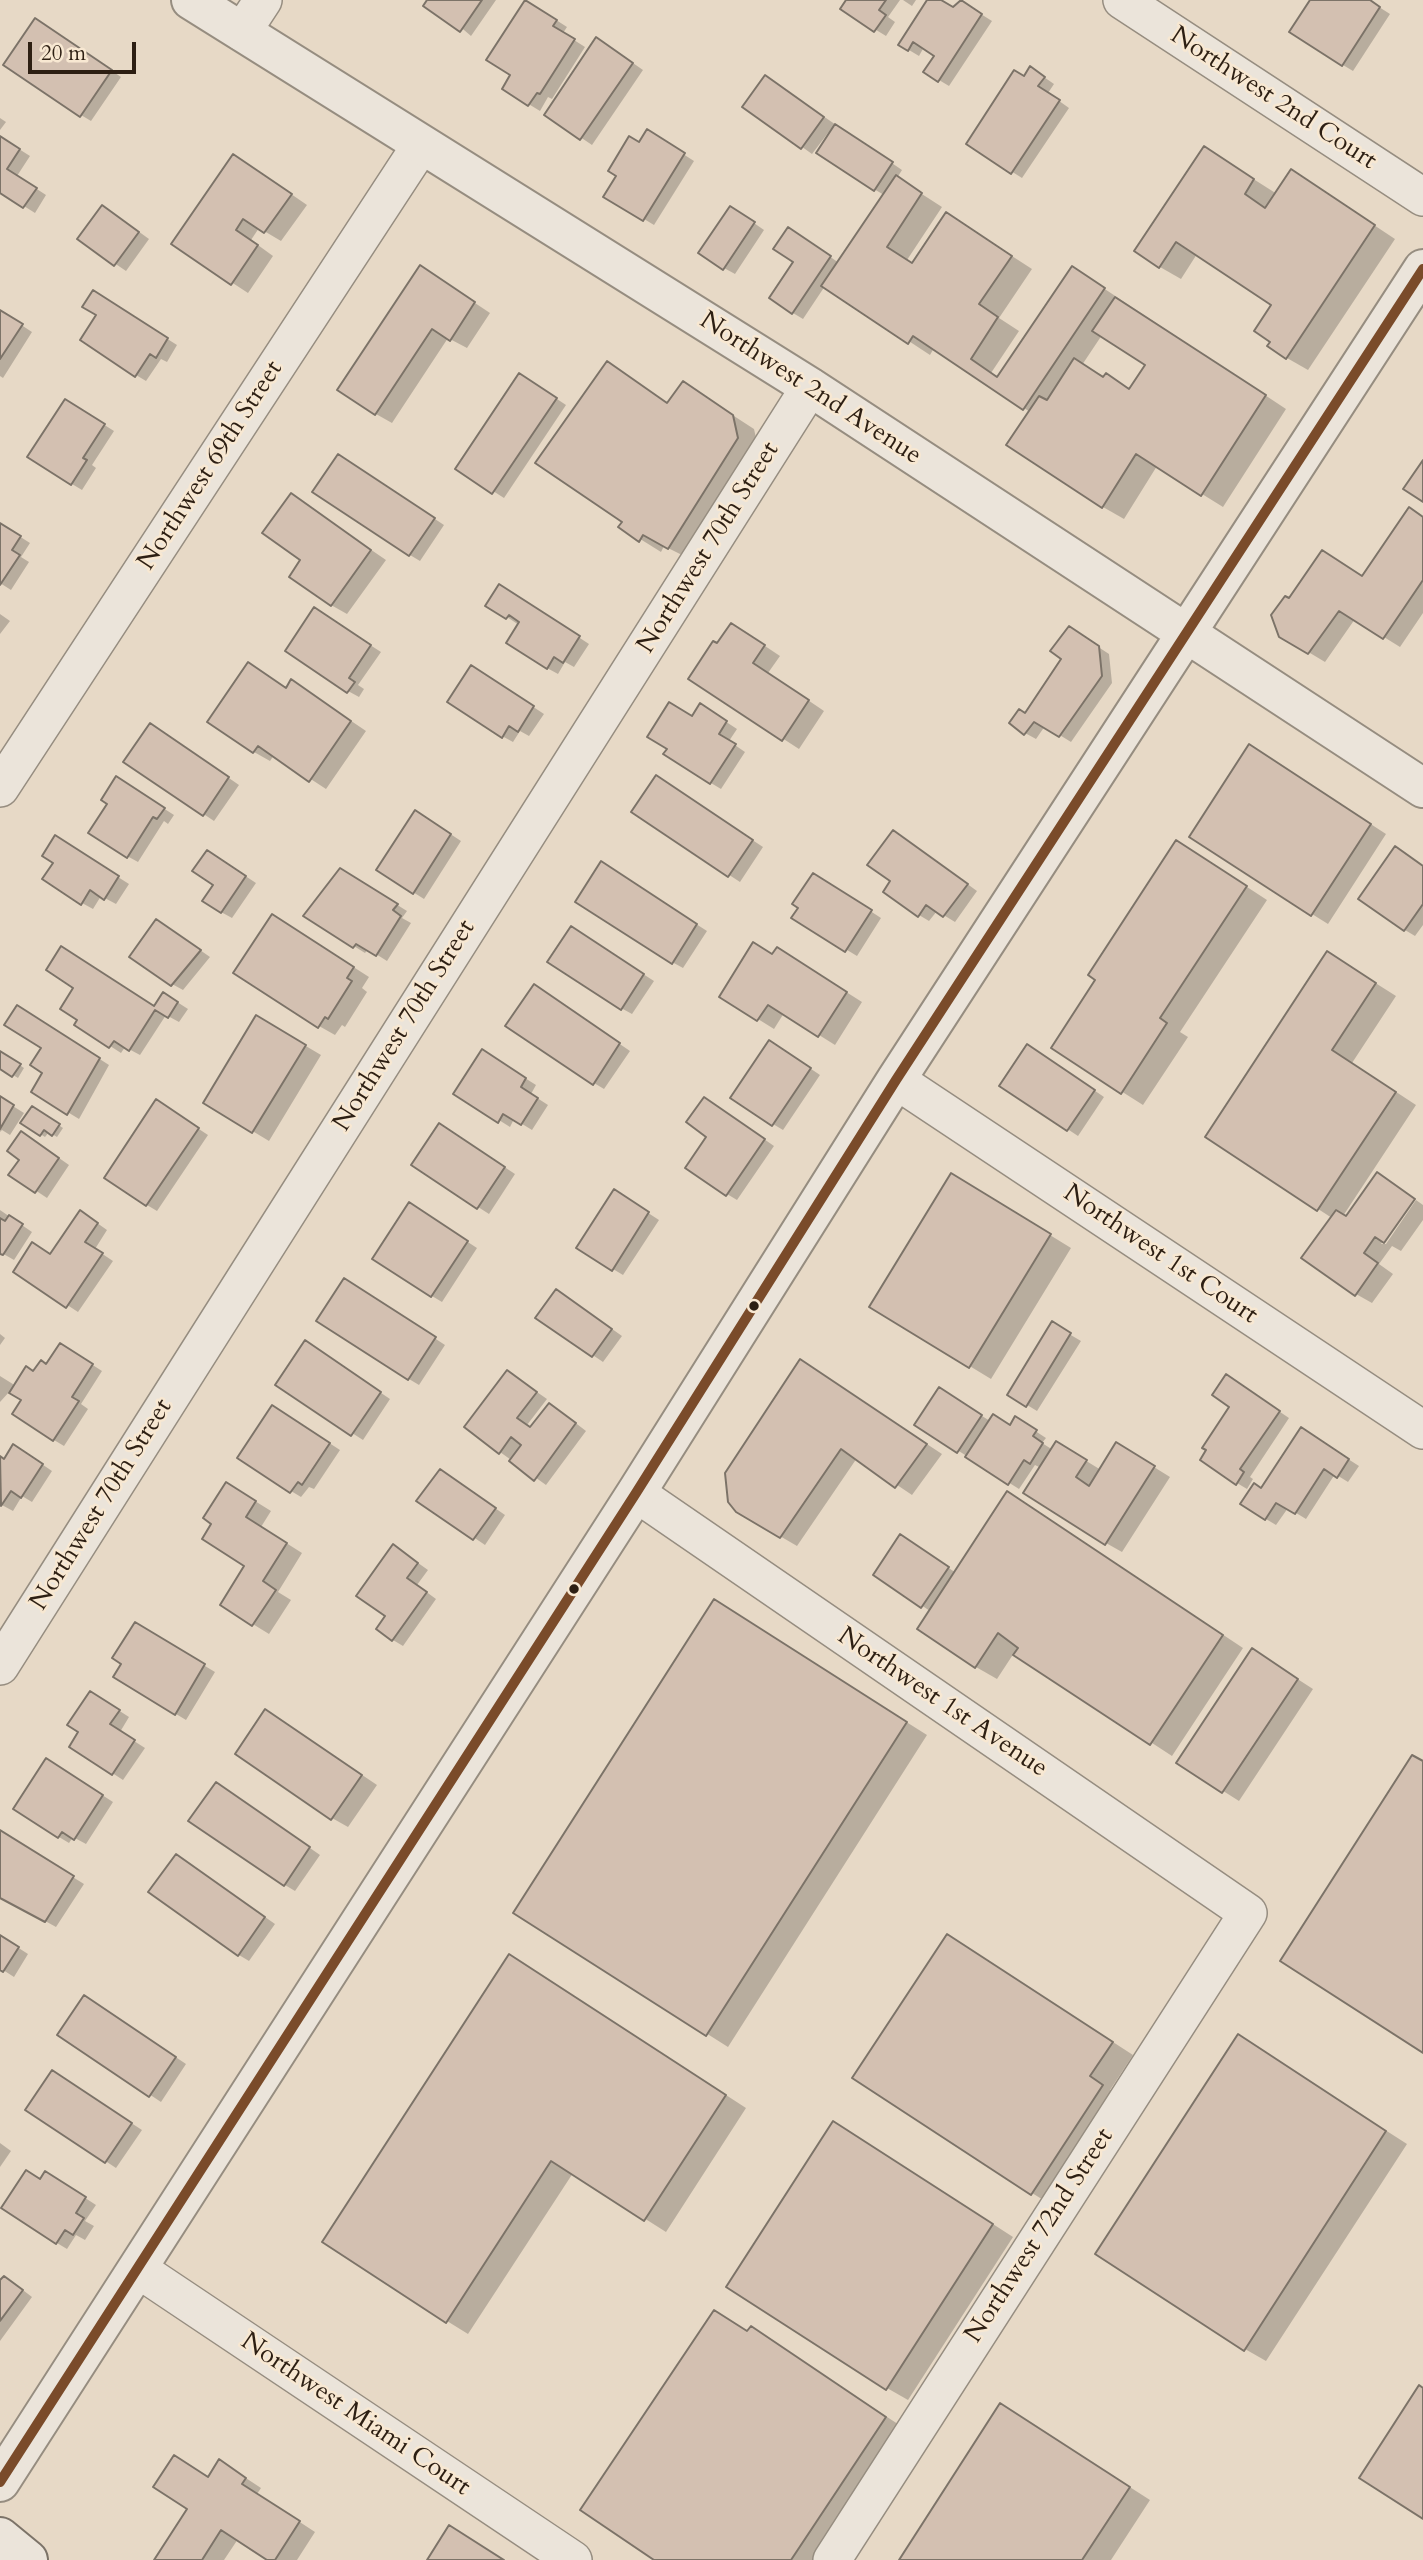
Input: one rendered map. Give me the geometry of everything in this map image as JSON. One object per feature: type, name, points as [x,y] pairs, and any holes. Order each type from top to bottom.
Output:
[{"type":"street","name":"Northwest 2nd Avenue","points":[[191,0],[810,387],[1423,788]]},
{"type":"street","points":[[242,32],[263,0]]},
{"type":"street","name":"Northwest 2nd Court","points":[[1122,0],[1423,197]]},
{"type":"street","name":"Northwest 69th Street","points":[[0,788],[421,145]]},
{"type":"street","points":[[0,2482],[636,1493],[896,1080],[1423,269]]},
{"type":"street","name":"Northwest 70th Street","points":[[0,1666],[810,387]]},
{"type":"street","name":"Northwest 1st Court","points":[[896,1080],[1423,1430]]},
{"type":"street","name":"Northwest 1st Avenue","points":[[636,1493],[1248,1913]]},
{"type":"street","name":"Northwest 72nd Street","points":[[832,2560],[1248,1913]]},
{"type":"street","name":"Northwest Miami Court","points":[[138,2269],[573,2560]]},
{"type":"street","points":[[0,2537],[28,2560]]},
{"type":"building","points":[[427,0],[482,0],[460,32],[423,6]]},
{"type":"building","points":[[525,0],[557,20],[553,26],[575,39],[540,94],[537,93],[528,106],[502,89],[510,75],[486,60]]},
{"type":"building","points":[[846,0],[886,0],[879,10],[886,15],[874,32],[840,9]]},
{"type":"building","points":[[927,0],[941,0],[953,7],[961,0],[982,14],[938,82],[923,72],[934,56],[913,42],[908,51],[898,45]]},
{"type":"building","points":[[1310,0],[1370,0],[1380,7],[1342,66],[1289,32]]},
{"type":"building","points":[[35,18],[112,70],[80,117],[3,65]]},
{"type":"building","points":[[596,37],[633,63],[580,140],[544,115]]},
{"type":"building","points":[[1030,66],[1045,77],[1038,86],[1060,100],[1011,174],[966,144],[1014,70],[1024,76]]},
{"type":"building","points":[[765,75],[824,117],[801,149],[742,107]]},
{"type":"building","points":[[835,124],[893,162],[874,191],[816,153]]},
{"type":"building","points":[[647,129],[685,153],[643,221],[603,197],[616,176],[608,171],[629,136],[639,142]]},
{"type":"building","points":[[0,136],[20,149],[7,169],[37,188],[23,208],[0,193]]},
{"type":"building","points":[[1204,146],[1254,179],[1245,194],[1265,208],[1291,169],[1375,225],[1286,359],[1267,346],[1270,342],[1254,331],[1271,305],[1176,242],[1159,268],[1134,251]]},
{"type":"building","points":[[233,154],[292,194],[264,233],[243,219],[236,230],[258,245],[231,285],[171,244]]},
{"type":"building","points":[[896,175],[922,193],[887,247],[912,263],[946,212],[1012,256],[979,304],[998,317],[971,359],[997,377],[1072,266],[1105,288],[1023,410],[913,336],[908,344],[821,286]]},
{"type":"building","points":[[102,205],[139,232],[114,266],[77,239]]},
{"type":"building","points":[[730,206],[755,222],[723,270],[698,253]]},
{"type":"building","points":[[788,227],[831,256],[792,314],[769,298],[793,262],[773,249]]},
{"type":"building","points":[[420,265],[475,302],[450,341],[432,329],[375,415],[337,390]]},
{"type":"building","points":[[93,290],[168,338],[156,358],[150,354],[135,377],[80,340],[96,315],[82,307]]},
{"type":"building","points":[[1115,297],[1266,395],[1201,496],[1136,454],[1102,508],[1006,445],[1039,396],[1047,400],[1074,358],[1103,377],[1106,373],[1129,389],[1145,365],[1092,331]]},
{"type":"building","points":[[0,310],[23,324],[0,359]]},
{"type":"building","points":[[607,361],[667,403],[683,381],[733,415],[738,438],[668,549],[643,535],[639,542],[618,527],[622,522],[535,463]]},
{"type":"building","points":[[519,373],[557,398],[492,494],[455,469]]},
{"type":"building","points":[[65,399],[105,424],[83,458],[87,460],[71,485],[27,457]]},
{"type":"building","points":[[338,454],[435,518],[409,556],[312,492]]},
{"type":"building","points":[[1423,460],[1423,502],[1403,489]]},
{"type":"building","points":[[291,493],[371,550],[331,606],[289,577],[300,560],[262,533]]},
{"type":"building","points":[[1409,507],[1423,517],[1423,580],[1383,639],[1339,611],[1308,654],[1279,637],[1271,615],[1285,596],[1289,598],[1322,550],[1362,576]]},
{"type":"building","points":[[0,523],[21,536],[12,550],[20,555],[0,585]]},
{"type":"building","points":[[499,584],[580,636],[563,663],[554,657],[547,669],[506,643],[519,622],[509,615],[506,619],[485,606]]},
{"type":"building","points":[[314,607],[371,645],[349,678],[355,682],[347,693],[285,651]]},
{"type":"building","points":[[731,623],[765,645],[753,663],[809,700],[782,741],[688,679],[713,641],[717,643]]},
{"type":"building","points":[[1069,626],[1099,646],[1102,676],[1059,737],[1034,722],[1024,735],[1009,723],[1019,709],[1025,713],[1061,659],[1050,651]]},
{"type":"building","points":[[248,662],[286,688],[291,679],[351,721],[309,782],[258,746],[253,753],[207,722]]},
{"type":"building","points":[[471,665],[534,706],[518,732],[509,726],[502,738],[447,702]]},
{"type":"building","points":[[669,702],[692,716],[700,703],[727,721],[719,734],[736,744],[710,784],[663,754],[667,749],[647,737]]},
{"type":"building","points":[[150,723],[229,777],[203,816],[123,762]]},
{"type":"building","points":[[1249,744],[1371,824],[1311,916],[1189,837]]},
{"type":"building","points":[[656,775],[753,840],[728,877],[631,812]]},
{"type":"building","points":[[116,776],[165,808],[157,819],[153,817],[127,858],[88,833],[107,804],[101,800]]},
{"type":"building","points":[[415,810],[451,834],[413,894],[376,870]]},
{"type":"building","points":[[893,830],[968,884],[943,917],[926,905],[918,917],[883,892],[890,881],[867,865]]},
{"type":"building","points":[[55,835],[119,876],[104,900],[90,890],[81,905],[42,879],[53,863],[42,856]]},
{"type":"building","points":[[1176,840],[1247,886],[1160,1018],[1167,1023],[1121,1094],[1051,1048],[1095,980],[1088,975]]},
{"type":"building","points":[[1395,846],[1423,866],[1423,904],[1404,931],[1358,899]]},
{"type":"building","points":[[207,850],[246,876],[221,913],[202,901],[213,885],[192,871]]},
{"type":"building","points":[[601,861],[697,924],[672,964],[575,902]]},
{"type":"building","points":[[340,868],[398,904],[393,910],[401,916],[376,956],[356,944],[353,948],[303,916]]},
{"type":"building","points":[[813,873],[872,910],[845,952],[791,918],[798,908],[792,904]]},
{"type":"building","points":[[272,914],[354,967],[347,978],[352,981],[328,1019],[325,1017],[318,1028],[233,973]]},
{"type":"building","points":[[156,919],[201,950],[171,986],[129,957]]},
{"type":"building","points":[[571,926],[644,974],[621,1010],[547,962]]},
{"type":"building","points":[[753,942],[772,954],[777,947],[847,992],[818,1037],[768,1005],[757,1021],[719,997]]},
{"type":"building","points":[[61,946],[154,1006],[163,992],[178,1002],[168,1018],[155,1010],[129,1051],[114,1041],[109,1048],[74,1025],[77,1020],[60,1009],[73,988],[46,970]]},
{"type":"building","points":[[1327,951],[1376,983],[1332,1050],[1396,1092],[1317,1211],[1205,1137]]},
{"type":"building","points":[[534,984],[620,1043],[593,1085],[505,1026]]},
{"type":"building","points":[[17,1005],[100,1058],[67,1115],[31,1092],[42,1073],[30,1065],[41,1048],[4,1025]]},
{"type":"building","points":[[256,1015],[306,1045],[252,1133],[203,1103]]},
{"type":"building","points":[[769,1040],[811,1068],[772,1126],[730,1098]]},
{"type":"building","points":[[1027,1044],[1095,1090],[1067,1131],[999,1086]]},
{"type":"building","points":[[482,1049],[526,1078],[521,1087],[538,1098],[521,1125],[503,1114],[498,1123],[453,1094]]},
{"type":"building","points":[[0,1051],[21,1064],[12,1077],[0,1069]]},
{"type":"building","points":[[0,1096],[14,1105],[0,1129]]},
{"type":"building","points":[[704,1097],[765,1139],[726,1196],[685,1168],[706,1137],[686,1122]]},
{"type":"building","points":[[156,1099],[199,1128],[146,1206],[104,1178]]},
{"type":"building","points":[[32,1106],[60,1124],[52,1136],[44,1130],[40,1136],[20,1123]]},
{"type":"building","points":[[439,1123],[505,1167],[477,1209],[411,1165]]},
{"type":"building","points":[[21,1131],[59,1158],[35,1193],[8,1175],[19,1160],[7,1151]]},
{"type":"building","points":[[1377,1172],[1415,1199],[1384,1243],[1375,1237],[1364,1253],[1378,1263],[1355,1296],[1301,1258],[1336,1210],[1346,1216]]},
{"type":"building","points":[[951,1173],[1051,1234],[969,1368],[869,1307]]},
{"type":"building","points":[[614,1189],[649,1212],[612,1271],[576,1248]]},
{"type":"building","points":[[409,1202],[468,1241],[431,1297],[372,1259]]},
{"type":"building","points":[[80,1210],[98,1223],[85,1242],[103,1253],[66,1308],[13,1272],[32,1242],[50,1254]]},
{"type":"building","points":[[9,1215],[23,1224],[3,1255],[0,1254],[0,1218],[5,1221]]},
{"type":"building","points":[[344,1278],[436,1337],[408,1380],[316,1321]]},
{"type":"building","points":[[556,1289],[612,1329],[592,1357],[535,1318]]},
{"type":"building","points":[[1052,1321],[1071,1333],[1026,1407],[1007,1395]]},
{"type":"building","points":[[305,1340],[381,1392],[351,1436],[275,1385]]},
{"type":"building","points":[[60,1343],[93,1364],[72,1397],[79,1401],[53,1441],[12,1414],[21,1400],[9,1393],[26,1366],[33,1371],[41,1360],[46,1364]]},
{"type":"building","points":[[800,1359],[927,1444],[895,1488],[841,1449],[780,1538],[736,1512],[728,1502],[725,1473]]},
{"type":"building","points":[[507,1370],[537,1392],[517,1418],[530,1427],[549,1403],[576,1423],[534,1481],[509,1461],[521,1445],[511,1437],[499,1454],[464,1427]]},
{"type":"building","points":[[1226,1374],[1280,1411],[1240,1469],[1244,1472],[1236,1485],[1200,1460],[1206,1450],[1202,1448],[1229,1407],[1212,1395]]},
{"type":"building","points":[[939,1387],[982,1415],[957,1453],[914,1425]]},
{"type":"building","points":[[272,1405],[330,1443],[302,1485],[298,1482],[290,1493],[237,1458]]},
{"type":"building","points":[[993,1414],[1010,1425],[1015,1416],[1037,1430],[1033,1436],[1043,1443],[1030,1464],[1024,1460],[1008,1485],[965,1457]]},
{"type":"building","points":[[1301,1427],[1349,1459],[1337,1478],[1324,1469],[1295,1514],[1276,1503],[1265,1520],[1240,1504],[1254,1483],[1261,1488]]},
{"type":"building","points":[[1056,1441],[1087,1460],[1076,1477],[1089,1486],[1116,1442],[1155,1466],[1105,1545],[1023,1493]]},
{"type":"building","points":[[13,1444],[43,1464],[21,1498],[11,1491],[1,1506],[0,1456],[4,1459]]},
{"type":"building","points":[[440,1469],[496,1508],[473,1540],[416,1501]]},
{"type":"building","points":[[226,1482],[256,1501],[246,1517],[287,1543],[263,1581],[276,1590],[252,1626],[220,1605],[244,1566],[202,1539],[211,1524],[203,1518]]},
{"type":"building","points":[[1007,1491],[1223,1635],[1150,1745],[1013,1655],[1018,1648],[998,1633],[975,1668],[917,1629]]},
{"type":"building","points":[[900,1534],[949,1567],[921,1608],[873,1575]]},
{"type":"building","points":[[393,1544],[418,1563],[407,1578],[427,1592],[392,1641],[376,1629],[385,1616],[356,1596]]},
{"type":"building","points":[[714,1599],[907,1722],[706,2036],[513,1913]]},
{"type":"building","points":[[135,1622],[205,1664],[175,1715],[113,1677],[121,1664],[112,1658]]},
{"type":"building","points":[[1252,1648],[1298,1679],[1222,1793],[1176,1763]]},
{"type":"building","points":[[90,1691],[120,1710],[110,1724],[135,1740],[112,1775],[69,1747],[78,1732],[67,1725]]},
{"type":"building","points":[[265,1709],[362,1775],[331,1820],[235,1754]]},
{"type":"building","points":[[1412,1755],[1423,1761],[1423,2053],[1280,1961]]},
{"type":"building","points":[[46,1758],[103,1795],[74,1840],[62,1832],[58,1838],[13,1809]]},
{"type":"building","points":[[216,1782],[310,1847],[284,1886],[188,1821]]},
{"type":"building","points":[[0,1830],[74,1876],[45,1922],[0,1898]]},
{"type":"building","points":[[176,1854],[265,1917],[238,1956],[148,1892]]},
{"type":"building","points":[[947,1934],[1113,2042],[1090,2076],[1103,2085],[1031,2195],[852,2078]]},
{"type":"building","points":[[0,1935],[19,1947],[3,1972],[0,1970]]},
{"type":"building","points":[[509,1954],[726,2095],[644,2221],[551,2161],[446,2323],[322,2242]]},
{"type":"building","points":[[84,1995],[176,2057],[149,2097],[57,2035]]},
{"type":"building","points":[[1238,2034],[1386,2131],[1244,2351],[1095,2254]]},
{"type":"building","points":[[52,2070],[132,2123],[105,2163],[25,2110]]},
{"type":"building","points":[[833,2121],[993,2224],[886,2390],[726,2287]]},
{"type":"building","points":[[26,2170],[40,2179],[45,2171],[86,2197],[76,2213],[84,2218],[73,2235],[65,2230],[56,2244],[1,2208]]},
{"type":"building","points":[[4,2276],[23,2290],[0,2321],[0,2280]]},
{"type":"building","points":[[714,2310],[747,2331],[751,2326],[886,2417],[791,2560],[654,2560],[580,2510]]},
{"type":"building","points":[[1419,2385],[1423,2388],[1423,2519],[1359,2478]]},
{"type":"building","points":[[1000,2403],[1130,2487],[1082,2560],[899,2560]]},
{"type":"building","points":[[174,2455],[208,2477],[219,2459],[246,2478],[242,2484],[300,2521],[275,2560],[267,2560],[221,2530],[202,2560],[154,2560],[187,2509],[153,2487]]},
{"type":"building","points":[[449,2525],[504,2560],[427,2560]]},
{"type":"transit line","points":[[0,2482],[636,1493],[896,1080],[1423,269]]}]
